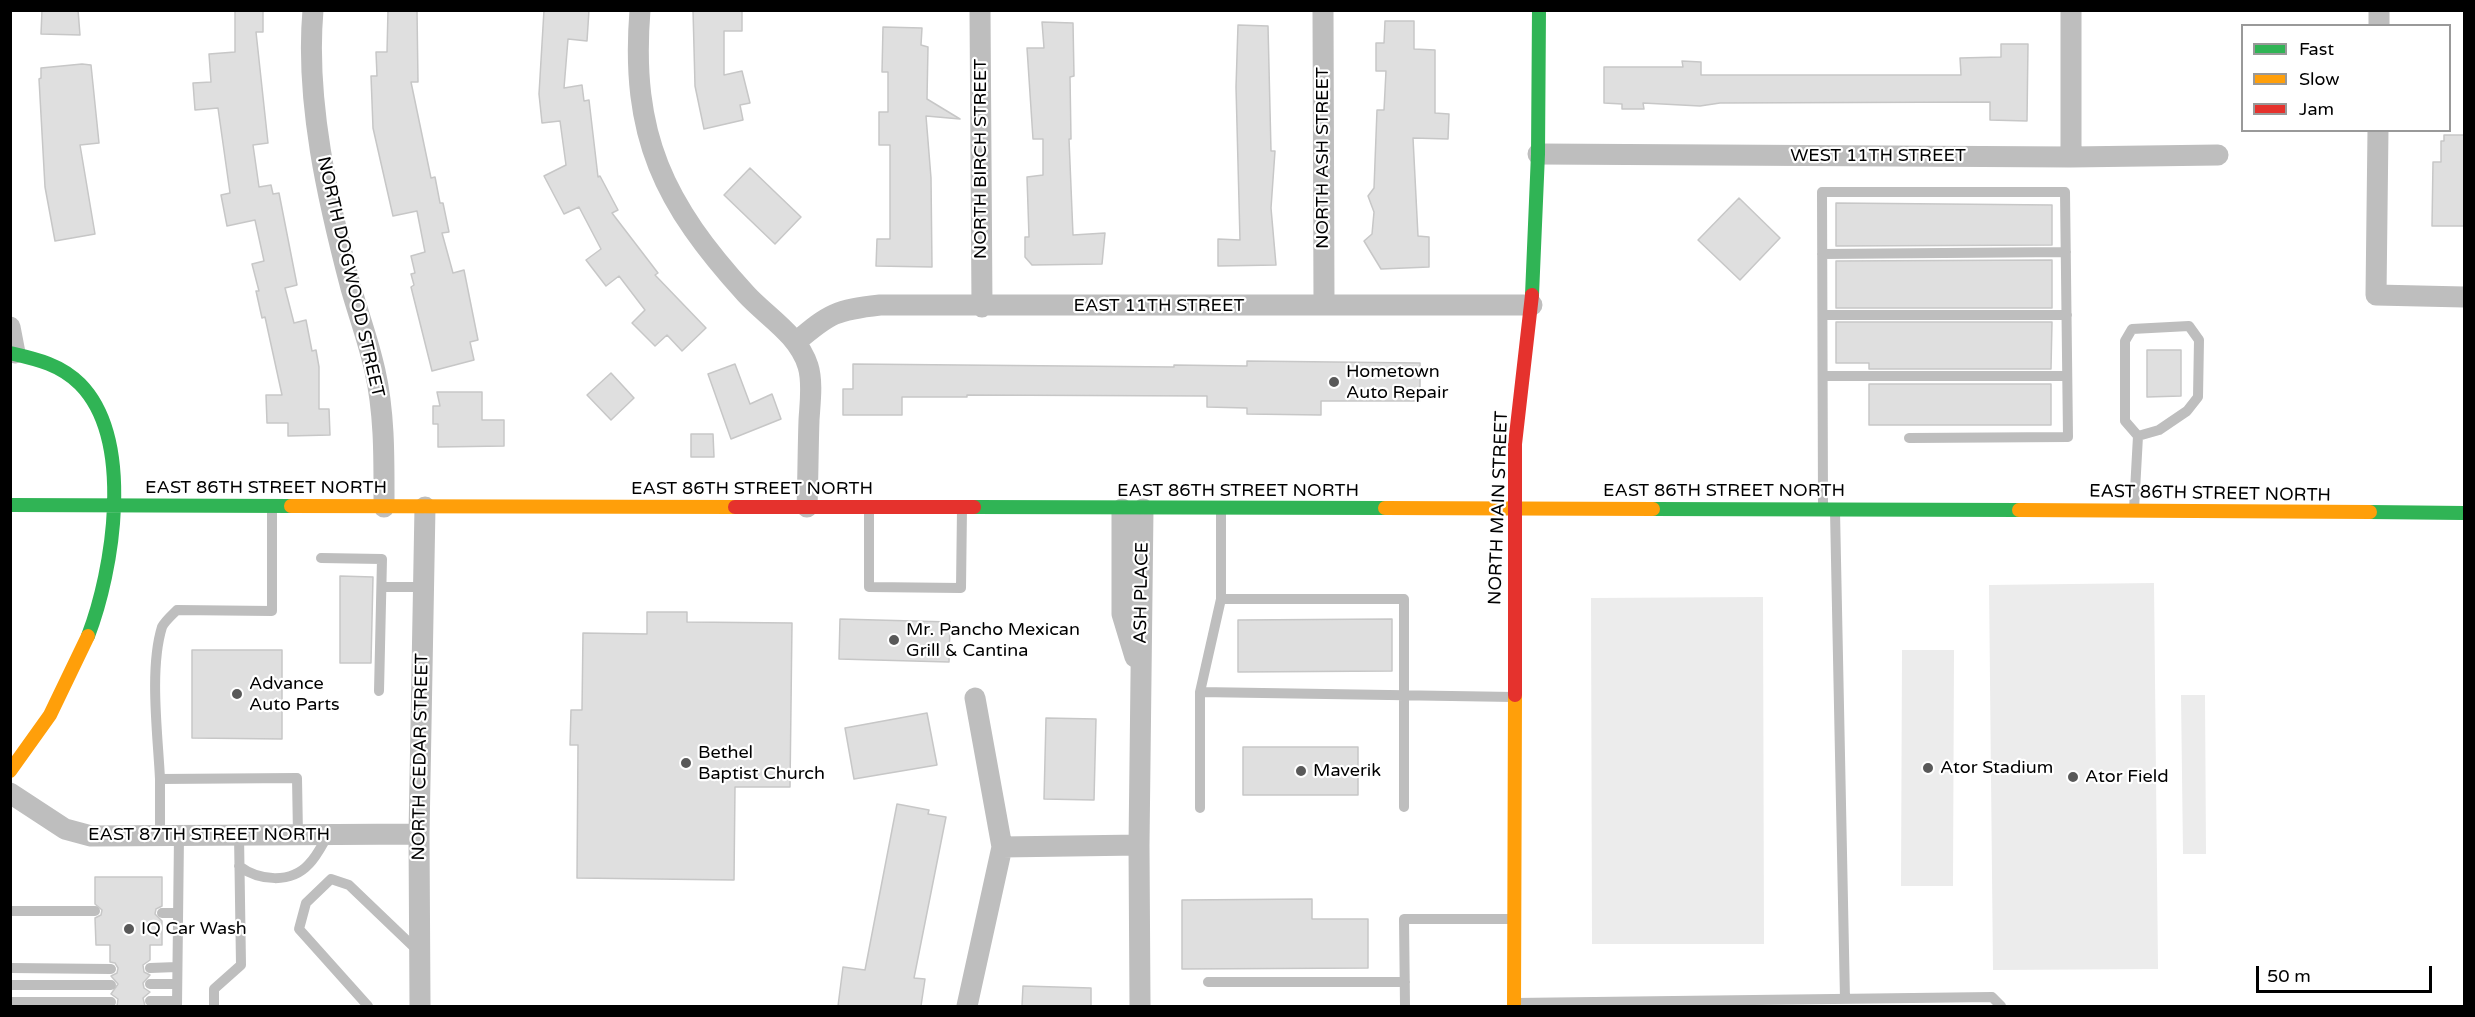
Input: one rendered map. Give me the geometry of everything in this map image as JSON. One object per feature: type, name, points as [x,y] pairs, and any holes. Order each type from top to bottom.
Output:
[{"type":"main road","name":"NORTH MAIN STREET","points":[[1514,1005],[1515,444],[1532,305],[1538,154],[1539,10]]},
{"type":"main road","points":[[10,771],[54,712],[82,650],[104,586],[110,552],[113,504],[110,447],[96,404],[85,387],[67,371],[44,360],[13,353]]},
{"type":"main road","name":"EAST 86TH STREET NORTH","points":[[10,505],[1829,509],[2464,513]]},
{"type":"street","name":"NORTH DOGWOOD STREET","points":[[313,10],[313,71],[324,171],[335,223],[375,372],[383,440],[384,507]]},
{"type":"street","points":[[640,10],[640,82],[654,159],[675,203],[698,238],[748,296],[796,342],[808,366],[810,388],[807,507]]},
{"type":"street","name":"NORTH BIRCH STREET","points":[[980,10],[982,307]]},
{"type":"street","name":"NORTH ASH STREET","points":[[1323,10],[1324,305]]},
{"type":"street","points":[[2071,10],[2071,157]]},
{"type":"street","points":[[2378,132],[2376,295],[2464,297]]},
{"type":"street","name":"WEST 11TH STREET","points":[[1538,154],[2071,157],[2218,154]]},
{"type":"street","name":"EAST 11TH STREET","points":[[796,342],[826,316],[852,308],[880,305],[982,307],[1532,305]]},
{"type":"street","points":[[10,327],[13,353]]},
{"type":"street","name":"NORTH CEDAR STREET","points":[[420,1006],[419,834],[425,507]]},
{"type":"street","name":"ASH PLACE","points":[[1122,509],[1122,614],[1141,678]]},
{"type":"street","name":"ASH PLACE","points":[[1140,1006],[1139,845],[1143,509]]},
{"type":"street","points":[[967,1006],[1002,848],[975,698]]},
{"type":"street","name":"EAST 87TH STREET NORTH","points":[[10,793],[65,830],[80,834],[169,836],[419,834]]},
{"type":"street","points":[[1002,848],[1139,845]]},
{"type":"lane","points":[[1845,999],[1823,376],[1822,192],[2065,192],[2068,437],[1909,438]]},
{"type":"lane","points":[[1822,254],[2066,252]]},
{"type":"lane","points":[[1823,315],[2067,315]]},
{"type":"lane","points":[[2134,510],[2138,436],[2125,421],[2125,341],[2132,329],[2189,326],[2199,340],[2198,397],[2187,411],[2159,430],[2138,436]]},
{"type":"lane","points":[[1823,376],[2067,376]]},
{"type":"lane","points":[[150,1001],[177,1004],[178,913],[160,780],[156,705],[158,649],[163,624],[177,610],[272,611],[272,506]]},
{"type":"lane","points":[[869,507],[869,587],[961,588],[962,508]]},
{"type":"lane","points":[[1200,808],[1200,692],[1221,599],[1221,509]]},
{"type":"lane","points":[[321,558],[382,559],[379,691]]},
{"type":"lane","points":[[382,587],[423,587]]},
{"type":"lane","points":[[1221,599],[1404,599],[1404,807]]},
{"type":"lane","points":[[1200,692],[1514,697]]},
{"type":"lane","points":[[160,780],[297,778],[298,835]]},
{"type":"lane","points":[[214,1006],[214,989],[241,965],[239,835]]},
{"type":"lane","points":[[239,866],[257,876],[283,878],[295,875],[311,863],[328,835]]},
{"type":"lane","points":[[368,1006],[299,929],[306,903],[331,879],[349,885],[421,954]]},
{"type":"lane","points":[[10,911],[95,912]]},
{"type":"lane","points":[[162,913],[178,913]]},
{"type":"lane","points":[[1405,1006],[1404,918],[1514,919]]},
{"type":"lane","points":[[150,968],[177,967]]},
{"type":"lane","points":[[10,968],[111,969]]},
{"type":"lane","points":[[1208,982],[1405,982]]},
{"type":"lane","points":[[150,984],[177,984]]},
{"type":"lane","points":[[10,985],[111,985]]},
{"type":"lane","points":[[1514,1005],[1774,1004],[1845,999],[1992,997],[2001,1006]]},
{"type":"lane","points":[[10,1002],[111,1002]]},
{"type":"shaded area","name":"Ator Field","points":[[2154,583],[2158,969],[1993,970],[1989,585]]},
{"type":"shaded area","points":[[1763,597],[1764,944],[1592,944],[1591,598]]},
{"type":"shaded area","name":"Ator Stadium","points":[[1902,650],[1954,650],[1953,886],[1901,886]]},
{"type":"shaded area","points":[[2181,695],[2205,695],[2206,854],[2183,854]]},
{"type":"building","points":[[42,10],[78,10],[80,35],[41,34]]},
{"type":"building","points":[[235,10],[263,10],[263,32],[256,32],[268,143],[253,145],[259,187],[271,185],[273,194],[279,193],[297,285],[285,288],[294,323],[306,320],[312,351],[316,350],[319,367],[319,409],[329,409],[330,435],[288,436],[288,423],[267,423],[266,395],[282,395],[265,317],[262,318],[256,291],[259,291],[252,264],[264,261],[255,220],[227,226],[221,195],[230,193],[218,108],[195,110],[193,83],[211,82],[209,54],[235,52]]},
{"type":"building","points":[[388,10],[417,10],[418,82],[411,82],[431,178],[435,177],[449,232],[442,233],[453,273],[464,270],[478,340],[470,342],[474,360],[432,371],[411,287],[414,285],[411,274],[415,273],[411,256],[425,252],[417,211],[393,216],[373,128],[371,76],[377,76],[376,52],[387,52]]},
{"type":"building","points":[[544,10],[589,10],[587,41],[568,39],[564,88],[582,85],[584,101],[589,100],[598,177],[600,176],[618,210],[612,213],[658,273],[655,275],[706,328],[682,351],[667,335],[655,346],[632,323],[645,310],[619,276],[606,286],[586,260],[601,249],[579,207],[564,214],[544,176],[566,165],[560,121],[542,123],[539,94]]},
{"type":"building","points":[[693,10],[742,10],[742,31],[724,31],[724,75],[742,71],[750,103],[740,105],[743,120],[704,129],[695,86]]},
{"type":"building","points":[[1385,21],[1414,21],[1414,49],[1435,50],[1435,113],[1449,114],[1448,139],[1413,138],[1418,236],[1429,237],[1429,267],[1381,269],[1364,241],[1372,234],[1374,212],[1368,196],[1374,188],[1377,110],[1384,110],[1386,71],[1376,71],[1376,43],[1384,43]]},
{"type":"building","points":[[1042,22],[1073,23],[1074,76],[1070,77],[1071,139],[1069,139],[1073,235],[1105,233],[1102,264],[1032,265],[1025,257],[1025,237],[1029,237],[1027,177],[1043,175],[1043,139],[1033,139],[1027,48],[1044,48]]},
{"type":"building","points":[[1238,25],[1268,26],[1271,151],[1275,151],[1271,208],[1276,265],[1218,266],[1218,239],[1240,240],[1236,87]]},
{"type":"building","points":[[883,27],[922,28],[921,45],[928,47],[927,99],[960,119],[926,116],[931,178],[932,267],[876,266],[877,239],[890,239],[890,145],[879,145],[879,112],[888,112],[888,72],[882,72]]},
{"type":"building","points":[[2001,44],[2028,44],[2027,121],[1990,120],[1990,102],[1720,103],[1700,106],[1643,103],[1644,109],[1622,109],[1622,104],[1604,103],[1604,67],[1683,67],[1682,61],[1701,62],[1701,75],[1961,75],[1960,58],[2001,57]]},
{"type":"building","points":[[91,65],[99,143],[80,145],[95,234],[55,241],[45,187],[39,79],[41,68]]},
{"type":"building","points":[[2444,135],[2464,135],[2464,226],[2432,226],[2433,162],[2441,162],[2441,141],[2444,141]]},
{"type":"building","points":[[750,168],[801,217],[775,244],[724,195]]},
{"type":"building","points":[[1739,198],[1780,238],[1740,280],[1698,240]]},
{"type":"building","points":[[1836,203],[2052,205],[2052,245],[1836,246]]},
{"type":"building","points":[[2052,260],[2052,308],[1836,308],[1836,261]]},
{"type":"building","points":[[1836,322],[2052,322],[2051,369],[1869,369],[1869,363],[1836,363]]},
{"type":"building","points":[[2147,350],[2181,350],[2181,396],[2147,397]]},
{"type":"building","points":[[1247,361],[1420,363],[1420,401],[1321,401],[1321,415],[1247,414],[1247,408],[1207,407],[1207,396],[967,395],[967,397],[902,397],[902,415],[843,415],[843,389],[853,389],[853,364],[1174,367],[1174,365],[1247,366]]},
{"type":"building","points":[[735,364],[750,404],[772,394],[781,419],[731,439],[708,374]]},
{"type":"building","points":[[611,373],[634,398],[611,420],[587,395]]},
{"type":"building","points":[[1869,384],[2051,384],[2051,425],[1869,425]]},
{"type":"building","points":[[437,392],[482,392],[482,420],[504,420],[504,446],[438,447],[438,424],[433,424],[433,406],[440,406]]},
{"type":"building","points":[[691,434],[713,434],[714,457],[691,457]]},
{"type":"building","points":[[340,576],[373,577],[371,663],[340,663]]},
{"type":"building","name":"Bethel Baptist Church","points":[[647,612],[687,612],[687,622],[792,623],[790,787],[735,787],[734,880],[577,878],[578,745],[570,745],[571,710],[582,710],[583,633],[647,634]]},
{"type":"building","name":"Mr. Pancho Mexican Grill & Cantina","points":[[840,619],[950,622],[949,662],[839,659]]},
{"type":"building","points":[[1392,619],[1392,671],[1238,672],[1238,620]]},
{"type":"building","name":"Advance Auto Parts","points":[[192,650],[282,650],[282,739],[192,738]]},
{"type":"building","points":[[927,713],[937,765],[854,779],[845,728]]},
{"type":"building","points":[[1046,718],[1096,719],[1094,800],[1044,799]]},
{"type":"building","name":"Maverik","points":[[1243,747],[1358,747],[1358,795],[1243,795]]},
{"type":"building","points":[[897,804],[929,810],[928,814],[946,817],[914,978],[925,979],[921,1006],[838,1006],[843,967],[865,970]]},
{"type":"building","name":"IQ Car Wash","points":[[95,877],[162,877],[162,906],[156,909],[155,914],[162,921],[162,945],[150,945],[150,960],[143,965],[144,972],[150,975],[143,983],[144,988],[150,992],[143,998],[145,1006],[117,1006],[118,999],[111,994],[118,984],[111,976],[117,973],[118,968],[115,963],[110,962],[110,945],[96,945],[95,918],[101,915],[102,910],[95,904]]},
{"type":"building","points":[[1312,899],[1312,919],[1368,919],[1368,968],[1182,969],[1182,900]]},
{"type":"building","points":[[1023,986],[1091,988],[1091,1006],[1022,1006]]},
{"type":"traffic: fast","points":[[1532,295],[1538,154],[1539,10]]},
{"type":"traffic: fast","points":[[10,353],[47,363],[72,377],[80,384],[97,408],[108,438],[113,471],[114,507],[111,542],[105,577],[88,636]]},
{"type":"traffic: fast","points":[[10,505],[291,506]]},
{"type":"traffic: fast","points":[[974,507],[1385,508]]},
{"type":"traffic: fast","points":[[1653,509],[2019,510]]},
{"type":"traffic: fast","points":[[2370,512],[2464,513]]},
{"type":"traffic: slow","points":[[291,506],[735,507]]},
{"type":"traffic: slow","points":[[1385,508],[1653,509]]},
{"type":"traffic: slow","points":[[2019,510],[2370,512]]},
{"type":"traffic: slow","points":[[10,771],[50,715],[88,636]]},
{"type":"traffic: slow","points":[[1514,1006],[1515,695]]},
{"type":"traffic: jam","points":[[1515,695],[1515,444],[1532,295]]},
{"type":"traffic: jam","points":[[735,507],[974,507]]},
{"type":"place","name":"Hometown Auto Repair","points":[[1334,382]]},
{"type":"place","name":"Mr. Pancho Mexican Grill & Cantina","points":[[894,640]]},
{"type":"place","name":"Advance Auto Parts","points":[[237,694]]},
{"type":"place","name":"Bethel Baptist Church","points":[[686,763]]},
{"type":"place","name":"Ator Stadium","points":[[1928,768]]},
{"type":"place","name":"Maverik","points":[[1301,771]]},
{"type":"place","name":"Ator Field","points":[[2073,777]]},
{"type":"place","name":"IQ Car Wash","points":[[129,929]]}]
